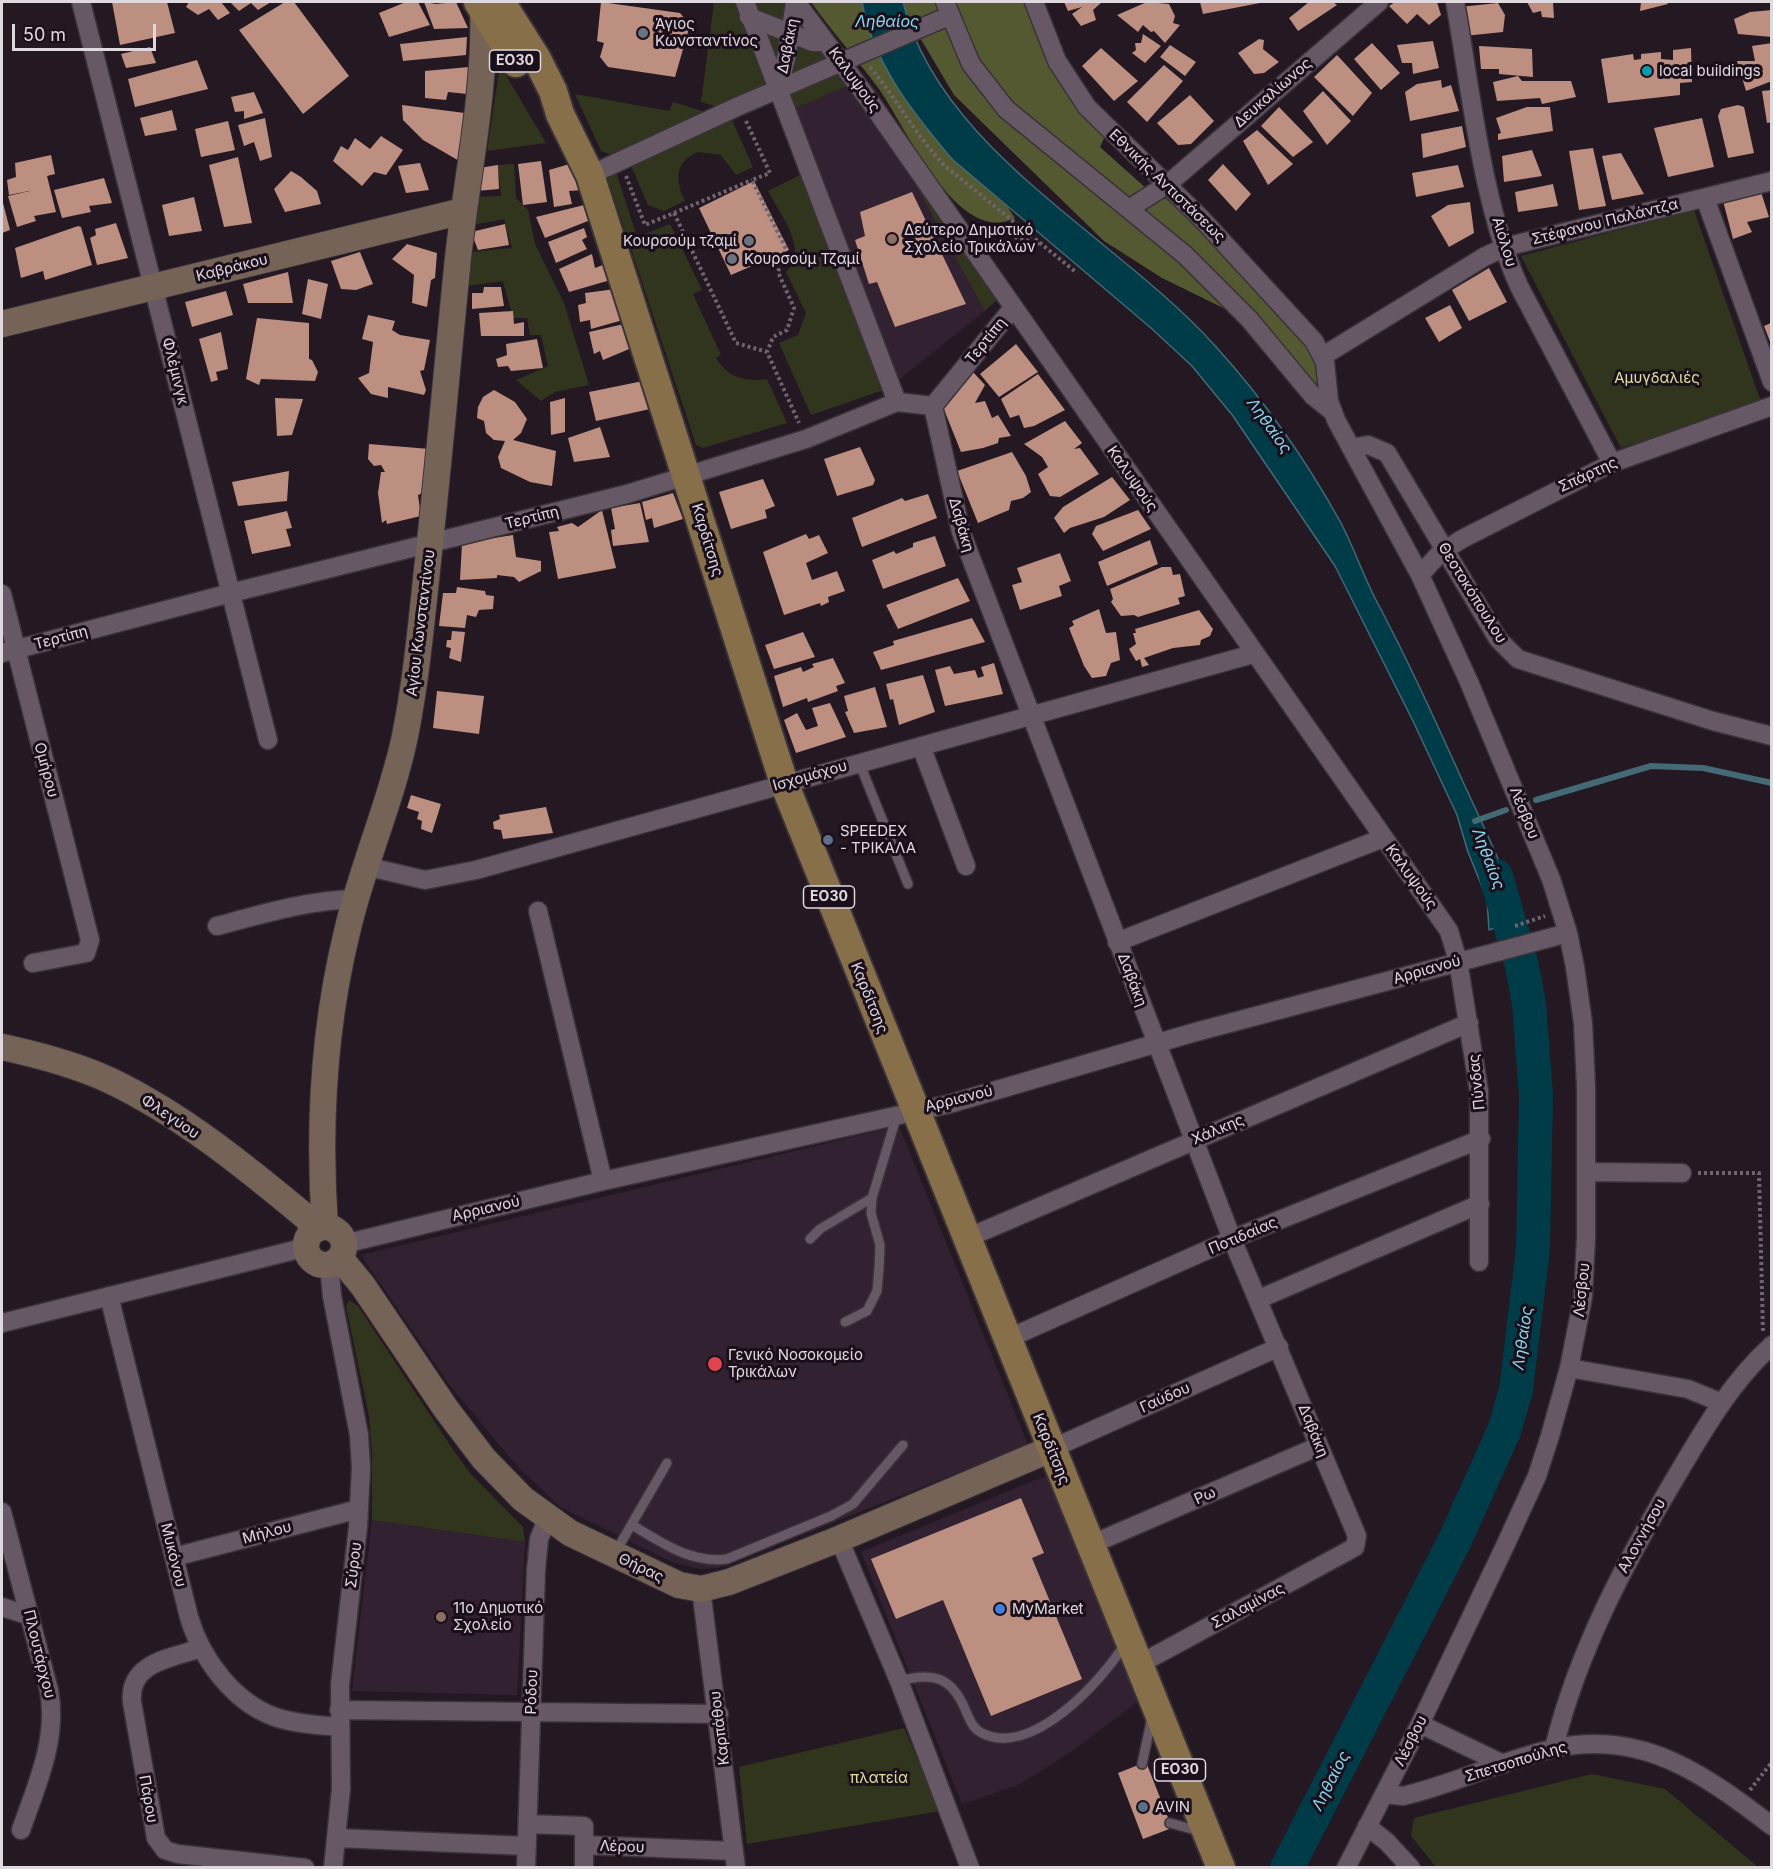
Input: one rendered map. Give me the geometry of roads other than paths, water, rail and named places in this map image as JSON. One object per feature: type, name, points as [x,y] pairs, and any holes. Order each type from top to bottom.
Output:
[{"type":"main road","points":[[514,2],[519,29]]},
{"type":"main road","name":"ΕΟ30","points":[[487,4],[519,29],[554,91],[560,114]]},
{"type":"main road","name":"ΕΟ30","points":[[487,4],[542,99],[560,114]]},
{"type":"main road","name":"Καρδίτσης","points":[[560,114],[590,175],[784,783],[905,1112],[967,1238],[1212,1856]]},
{"type":"street","name":"Φλέμινγκ","points":[[81,2],[268,740]]},
{"type":"street","name":"Δαβάκη","points":[[778,90],[796,2]]},
{"type":"street","name":"Καλυψούς","points":[[796,2],[842,62],[1253,654],[1444,923],[1458,961]]},
{"type":"street","name":"Εθνικής Αντιστάσεως","points":[[1034,2],[1057,60],[1074,89],[1094,115],[1168,184],[1259,278],[1314,341],[1323,356]]},
{"type":"street","name":"Δευκαλίωνος","points":[[1130,208],[1168,184],[1379,2]]},
{"type":"street","name":"Αιόλου","points":[[1455,2],[1489,189],[1505,247],[1519,286],[1612,463]]},
{"type":"street","name":"Αγίου Κωνσταντίνου","points":[[327,1245],[321,1144],[326,1053],[335,988],[356,899],[398,765],[405,734],[430,543],[463,211],[487,4]]},
{"type":"street","points":[[590,175],[739,106],[912,32],[947,8],[971,64],[1006,109],[1130,208],[1207,276],[1256,327],[1313,396],[1333,412]]},
{"type":"street","name":"Δαβάκη","points":[[747,9],[809,166],[897,402]]},
{"type":"street","points":[[747,9],[791,34],[813,42],[826,42]]},
{"type":"street","name":"Στέφανου Παλάντζα","points":[[1323,356],[1484,256],[1505,247],[1772,181]]},
{"type":"street","points":[[1705,198],[1772,382]]},
{"type":"street","name":"Καβράκου","points":[[2,324],[463,211]]},
{"type":"street","name":"Τερτίπη","points":[[8,652],[231,592],[687,477],[806,439],[897,402],[933,406],[1010,303]]},
{"type":"street","points":[[1323,356],[1333,412]]},
{"type":"street","name":"Δαβάκη","points":[[933,406],[961,532],[1193,1141],[1357,1536],[1356,1544]]},
{"type":"street","name":"Σπάρτης","points":[[1420,575],[1444,549],[1612,463],[1772,406]]},
{"type":"street","name":"Λέσβου","points":[[1333,412],[1420,575],[1470,682],[1551,879],[1564,934],[1575,967],[1586,1055],[1584,1282],[1569,1368],[1537,1476],[1420,1724],[1346,1868]]},
{"type":"street","name":"Θεοτοκόπουλου","points":[[1351,448],[1368,445],[1387,453],[1498,639],[1518,659],[1713,721],[1772,736]]},
{"type":"street","name":"Ομήρου","points":[[2,594],[8,652],[90,946],[86,952],[33,963]]},
{"type":"street","name":"Ισχομάχου","points":[[365,866],[425,880],[440,879],[1253,654]]},
{"type":"street","points":[[921,746],[966,866]]},
{"type":"street","points":[[1117,942],[1383,838]]},
{"type":"street","points":[[217,926],[285,909],[337,899],[356,899]]},
{"type":"street","points":[[538,911],[603,1181]]},
{"type":"street","name":"Αρριανού","points":[[2,1323],[295,1250],[327,1245],[958,1101],[1156,1044],[1564,934]]},
{"type":"street","name":"Πύνδας","points":[[1458,961],[1479,1091],[1481,1139],[1479,1262]]},
{"type":"street","name":"Χάλκης","points":[[967,1238],[1469,1023]]},
{"type":"street","name":"Φλεγύου","points":[[2,1047],[73,1066],[136,1094],[236,1163],[301,1213],[327,1245]]},
{"type":"street","name":"Ποτιδαίας","points":[[1007,1339],[1232,1239],[1481,1139]]},
{"type":"street","points":[[1586,1172],[1682,1173]]},
{"type":"street","points":[[1259,1299],[1480,1204]]},
{"type":"street","name":"Σύρου","points":[[327,1245],[332,1296],[359,1434],[359,1509],[343,1652],[339,1718],[341,1773],[333,1868]]},
{"type":"street","name":"Θήρας","points":[[327,1245],[363,1286],[426,1382],[484,1458],[523,1499],[547,1519],[666,1580],[701,1588],[729,1582],[839,1539],[1051,1449]]},
{"type":"street","name":"Μυκόνου","points":[[109,1296],[192,1629],[201,1648],[231,1687],[260,1710],[292,1721],[531,1713],[719,1714]]},
{"type":"street","name":"Γαύδου","points":[[1051,1449],[1279,1347]]},
{"type":"street","name":"Αλοννήσου","points":[[1554,1748],[1572,1687],[1620,1577],[1667,1491],[1722,1403],[1769,1348]]},
{"type":"street","points":[[1569,1368],[1688,1389],[1722,1403]]},
{"type":"street","name":"Ρω","points":[[1090,1545],[1319,1446]]},
{"type":"street","name":"Μήλου","points":[[174,1557],[359,1509]]},
{"type":"street","name":"Πλουτάρχου","points":[[2,1512],[49,1690],[53,1721],[46,1756],[21,1830]]},
{"type":"street","name":"Ρόδου","points":[[526,1868],[537,1556],[539,1539],[547,1519]]},
{"type":"street","points":[[839,1539],[898,1680],[970,1868]]},
{"type":"street","name":"Σαλαμίνας","points":[[1132,1653],[1313,1571],[1356,1544]]},
{"type":"street","name":"Καρπάθου","points":[[701,1588],[719,1714],[735,1859]]},
{"type":"street","points":[[2,1607],[30,1616]]},
{"type":"street","name":"Πάρου","points":[[201,1648],[145,1667],[139,1673],[133,1686],[132,1702],[156,1838],[165,1850],[178,1854],[305,1868]]},
{"type":"street","points":[[1420,1724],[1503,1764]]},
{"type":"street","name":"Σπετσοπούλης","points":[[1384,1794],[1403,1796],[1425,1791],[1554,1748],[1602,1742],[1625,1745],[1678,1764],[1715,1784],[1772,1826]]},
{"type":"street","name":"Λέρου","points":[[528,1824],[584,1826],[584,1845],[735,1859]]},
{"type":"street","points":[[1367,1826],[1387,1842],[1411,1868]]},
{"type":"street","points":[[336,1838],[527,1846]]},
{"type":"street","points":[[584,1845],[584,1868]]},
{"type":"lane","points":[[859,762],[908,884]]},
{"type":"lane","points":[[844,1322],[867,1311],[877,1291],[880,1245],[871,1214],[872,1198],[905,1112]]},
{"type":"lane","points":[[810,1239],[820,1228],[872,1198]]},
{"type":"lane","points":[[632,1525],[687,1554],[714,1561],[727,1559],[831,1516],[853,1504],[903,1445]]},
{"type":"lane","points":[[614,1555],[667,1464]]},
{"type":"lane","points":[[898,1680],[921,1675],[940,1679],[956,1691],[972,1724],[979,1731],[1003,1739],[1015,1737],[1047,1721],[1080,1698],[1102,1675],[1132,1653]]},
{"type":"lane","points":[[1142,1764],[1154,1706]]},
{"type":"lane","points":[[1170,1823],[1212,1856]]},
{"type":"water","points":[[862,2],[903,2],[923,55],[954,103],[993,148],[1037,190],[1177,308],[1235,368],[1284,432],[1346,532],[1371,591],[1422,691],[1487,834],[1521,919],[1489,930],[1487,899],[1468,852],[1457,815],[1413,721],[1335,566],[1233,416],[1192,366],[1151,328],[952,159],[896,86],[875,46]]},
{"type":"waterway","points":[[1536,800],[1651,766],[1703,768],[1772,783]]},
{"type":"waterway","points":[[1475,821],[1506,810]]},
{"type":"waterway","name":"Ληθαίος","points":[[1287,1868],[1454,1542],[1504,1431],[1516,1390],[1533,1249],[1536,1095],[1529,1004],[1522,966],[1496,876]]},
{"type":"place","name":"Άγιος Κωνσταντίνος","points":[[643,33]]},
{"type":"place","name":"local buildings","points":[[1647,71]]},
{"type":"place","name":"Δεύτερο Δημοτικό Σχολείο Τρικάλων","points":[[892,239]]},
{"type":"place","name":"Κουρσούμ τζαμί","points":[[749,241]]},
{"type":"place","name":"Κουρσούμ Τζαμί","points":[[732,259]]},
{"type":"place","name":"SPEEDEX - ΤΡΙΚΑΛΑ","points":[[828,840]]},
{"type":"place","name":"Γενικό Νοσοκομείο Τρικάλων","points":[[715,1364]]},
{"type":"place","name":"MyMarket","points":[[1000,1609]]},
{"type":"place","name":"11ο Δημοτικό Σχολείο","points":[[441,1617]]},
{"type":"place","name":"AVIN","points":[[1143,1807]]},
{"type":"park label","name":"Αμυγδαλιές","points":[[1657,378]]},
{"type":"park label","name":"πλατεία","points":[[879,1778]]}]
